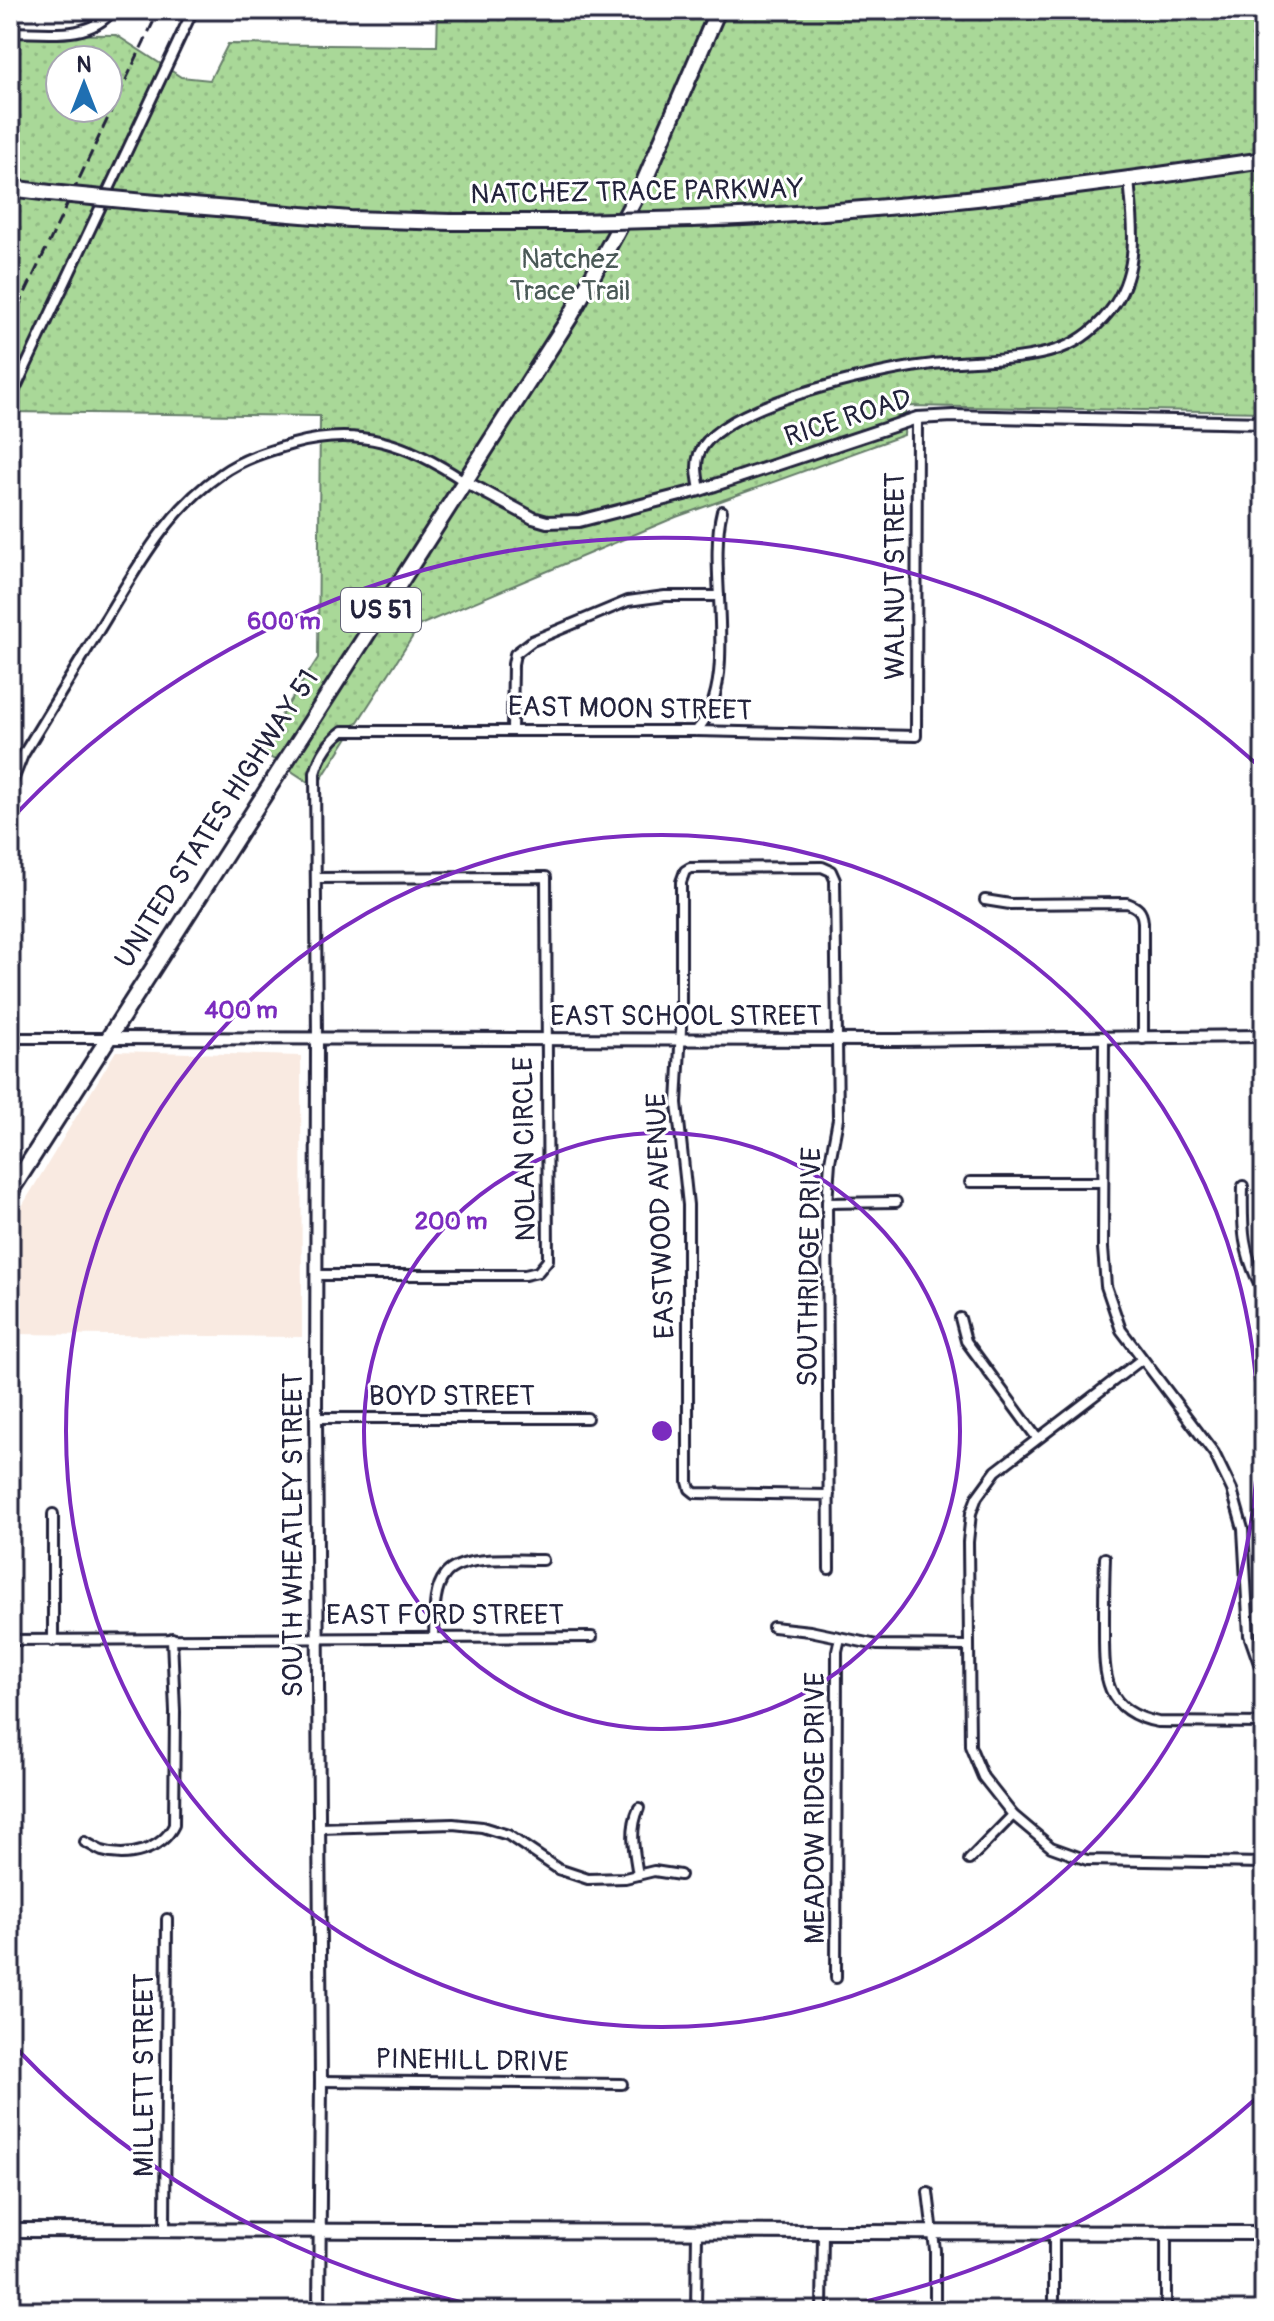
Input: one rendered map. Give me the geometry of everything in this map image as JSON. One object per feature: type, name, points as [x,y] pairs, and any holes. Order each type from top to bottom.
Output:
[{"type":"main road","name":"UNITED STATES HIGHWAY 51","points":[[10,1192],[570,317],[644,182],[718,10]]},
{"type":"main road","name":"NATCHEZ TRACE PARKWAY","points":[[10,188],[350,219],[575,222],[804,216],[984,199],[1264,160]]},
{"type":"main road","points":[[10,2230],[1264,2233]]},
{"type":"street","points":[[10,32],[74,32],[96,26],[113,10]]},
{"type":"street","points":[[10,400],[193,10]]},
{"type":"street","points":[[700,490],[696,465],[703,446],[727,425],[756,411],[868,374],[926,364],[1040,353],[1084,336],[1115,303],[1131,265],[1134,242],[1129,180]]},
{"type":"street","name":"RICE ROAD","points":[[464,481],[521,513],[547,522],[563,523],[597,518],[700,490],[917,418],[953,416],[1264,423]]},
{"type":"street","name":"WALNUT STREET","points":[[916,736],[917,418]]},
{"type":"street","points":[[10,788],[23,755],[150,546],[175,514],[223,472],[289,446],[342,436],[382,440],[432,460],[464,481]]},
{"type":"street","points":[[696,731],[713,707],[717,690],[717,547],[722,511]]},
{"type":"street","points":[[512,730],[515,654],[532,641],[628,601],[665,596],[719,596]]},
{"type":"street","name":"EAST MOON STREET","points":[[319,760],[343,731],[696,731],[916,736]]},
{"type":"street","name":"SOUTH WHEATLEY STREET","points":[[319,760],[315,773],[321,2081],[319,2311]]},
{"type":"street","name":"SOUTHRIDGE DRIVE","points":[[679,1039],[681,882],[685,871],[695,868],[822,867],[831,871],[835,880],[838,1119],[827,1203],[829,1495]]},
{"type":"street","name":"NOLAN CIRCLE","points":[[316,878],[546,877],[548,1260],[538,1272],[525,1275],[316,1275]]},
{"type":"street","points":[[985,900],[1010,904],[1127,903],[1135,906],[1142,914],[1143,922],[1143,1039]]},
{"type":"street","name":"EAST SCHOOL STREET","points":[[108,1038],[1104,1040],[1264,1036]]},
{"type":"street","points":[[10,1038],[108,1038]]},
{"type":"street","name":"EASTWOOD AVENUE","points":[[679,1039],[677,1103],[688,1205],[690,1489],[695,1493],[829,1495]]},
{"type":"street","points":[[1104,1040],[1103,1248],[1106,1286],[1121,1330],[1214,1453],[1232,1490],[1243,1529],[1249,1635],[1264,1678]]},
{"type":"street","points":[[970,1182],[1103,1182]]},
{"type":"street","points":[[1243,1186],[1247,1259],[1264,1292]]},
{"type":"street","points":[[827,1203],[896,1202]]},
{"type":"street","points":[[960,1318],[966,1341],[1037,1438]]},
{"type":"street","points":[[1142,1359],[990,1477],[977,1497],[971,1513],[968,1542],[970,1746],[983,1777],[1013,1815],[1051,1847],[1087,1860],[1264,1863]]},
{"type":"street","name":"BOYD STREET","points":[[316,1418],[587,1418]]},
{"type":"street","points":[[829,1495],[829,1569]]},
{"type":"street","points":[[53,1514],[53,1641]]},
{"type":"street","points":[[1105,1558],[1104,1667],[1109,1690],[1123,1707],[1144,1719],[1158,1722],[1264,1723]]},
{"type":"street","points":[[434,1638],[436,1596],[444,1576],[455,1566],[477,1561],[543,1560]]},
{"type":"street","points":[[773,1627],[894,1647],[967,1646]]},
{"type":"street","name":"EAST FORD STREET","points":[[10,1640],[592,1637]]},
{"type":"street","points":[[85,1842],[103,1852],[138,1852],[161,1843],[174,1825],[172,1638]]},
{"type":"street","name":"MEADOW RIDGE DRIVE","points":[[836,1978],[837,1666],[840,1638]]},
{"type":"street","points":[[638,1875],[632,1837],[634,1818],[639,1808]]},
{"type":"street","points":[[969,1860],[1013,1815]]},
{"type":"street","points":[[320,1828],[453,1824],[482,1827],[508,1835],[558,1869],[588,1879],[607,1880],[654,1871],[680,1875]]},
{"type":"street","name":"MILLETT STREET","points":[[165,2230],[167,1919]]},
{"type":"street","name":"PINEHILL DRIVE","points":[[321,2081],[622,2084]]},
{"type":"street","points":[[928,2192],[933,2233],[935,2311]]},
{"type":"street","points":[[696,2311],[697,2232]]},
{"type":"street","points":[[822,2311],[823,2233]]},
{"type":"street","points":[[1054,2233],[1054,2311]]},
{"type":"street","points":[[1166,2233],[1166,2311]]},
{"type":"shaded area","points":[[116,1051],[301,1056],[302,1337],[10,1334],[10,1226]]},
{"type":"green space","name":"Natchez Trace Trail","points":[[438,10],[1264,10],[1264,412],[906,406],[904,435],[676,517],[420,625],[316,787],[259,750],[318,658],[320,416],[10,412],[10,34],[116,35],[181,77],[210,80],[228,44],[437,46]]},
{"type":"railway","points":[[10,325],[159,10]]}]
